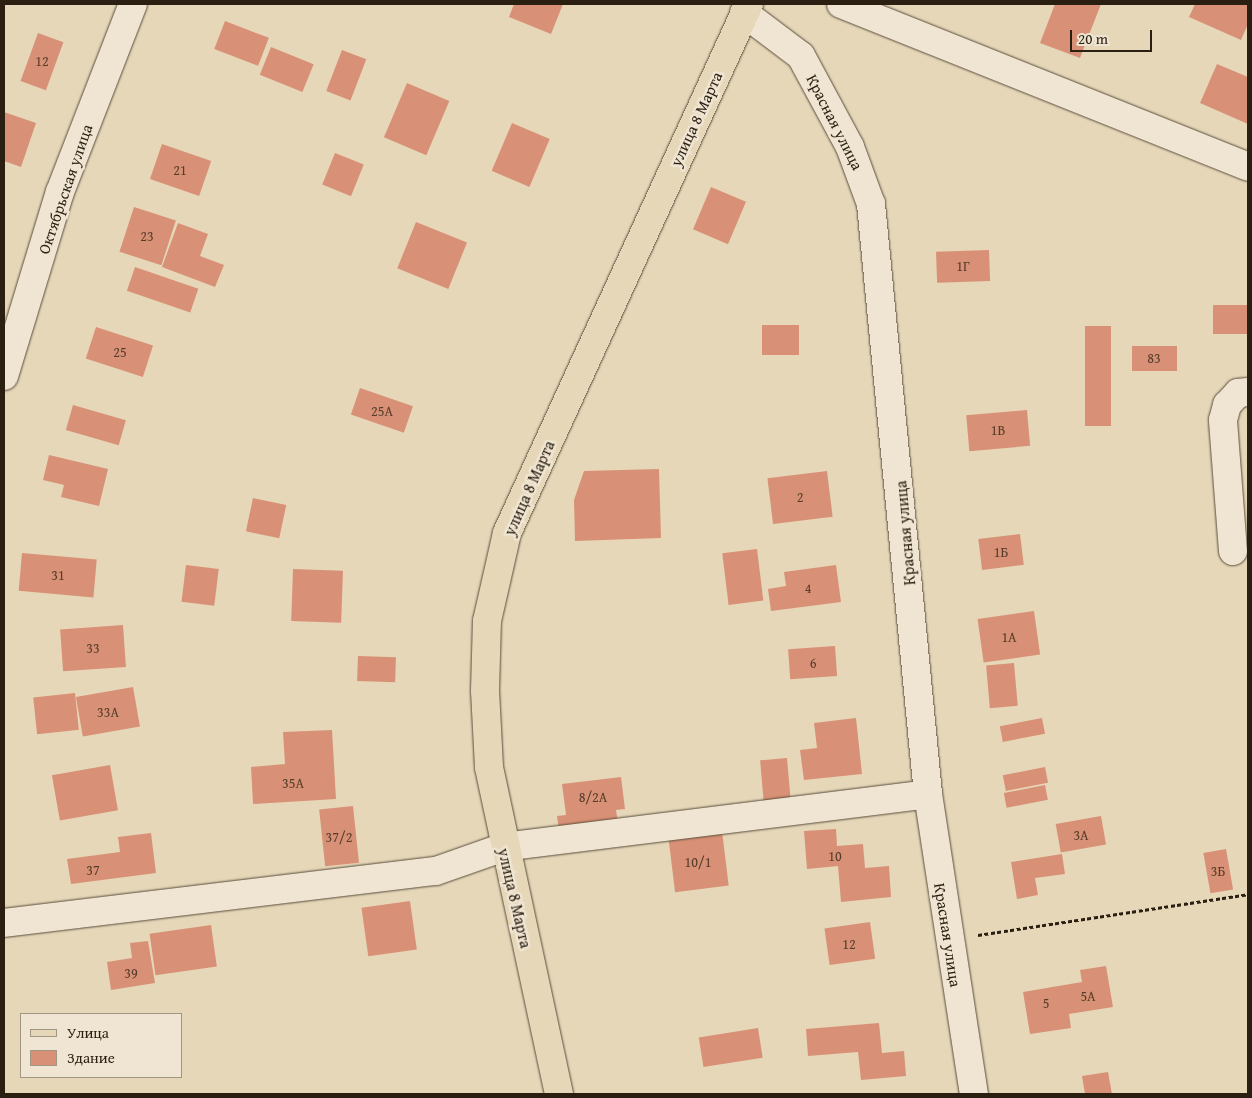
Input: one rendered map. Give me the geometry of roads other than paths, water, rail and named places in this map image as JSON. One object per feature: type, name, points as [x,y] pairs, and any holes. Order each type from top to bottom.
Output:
[{"type":"main road","name":"улица 8 Марта","points":[[560,1094],[504,848],[490,768],[485,691],[487,621],[507,533],[746,8]]},
{"type":"street","name":"Октябрьская улица","points":[[4,376],[60,192],[133,4]]},
{"type":"street","points":[[841,4],[1248,167]]},
{"type":"street","name":"Красная улица","points":[[746,8],[802,56],[850,147],[871,204],[928,794],[947,940],[974,1094]]},
{"type":"street","points":[[1234,551],[1223,420],[1227,405],[1238,393],[1248,392]]},
{"type":"street","points":[[4,924],[436,871],[504,848],[928,794]]}]
